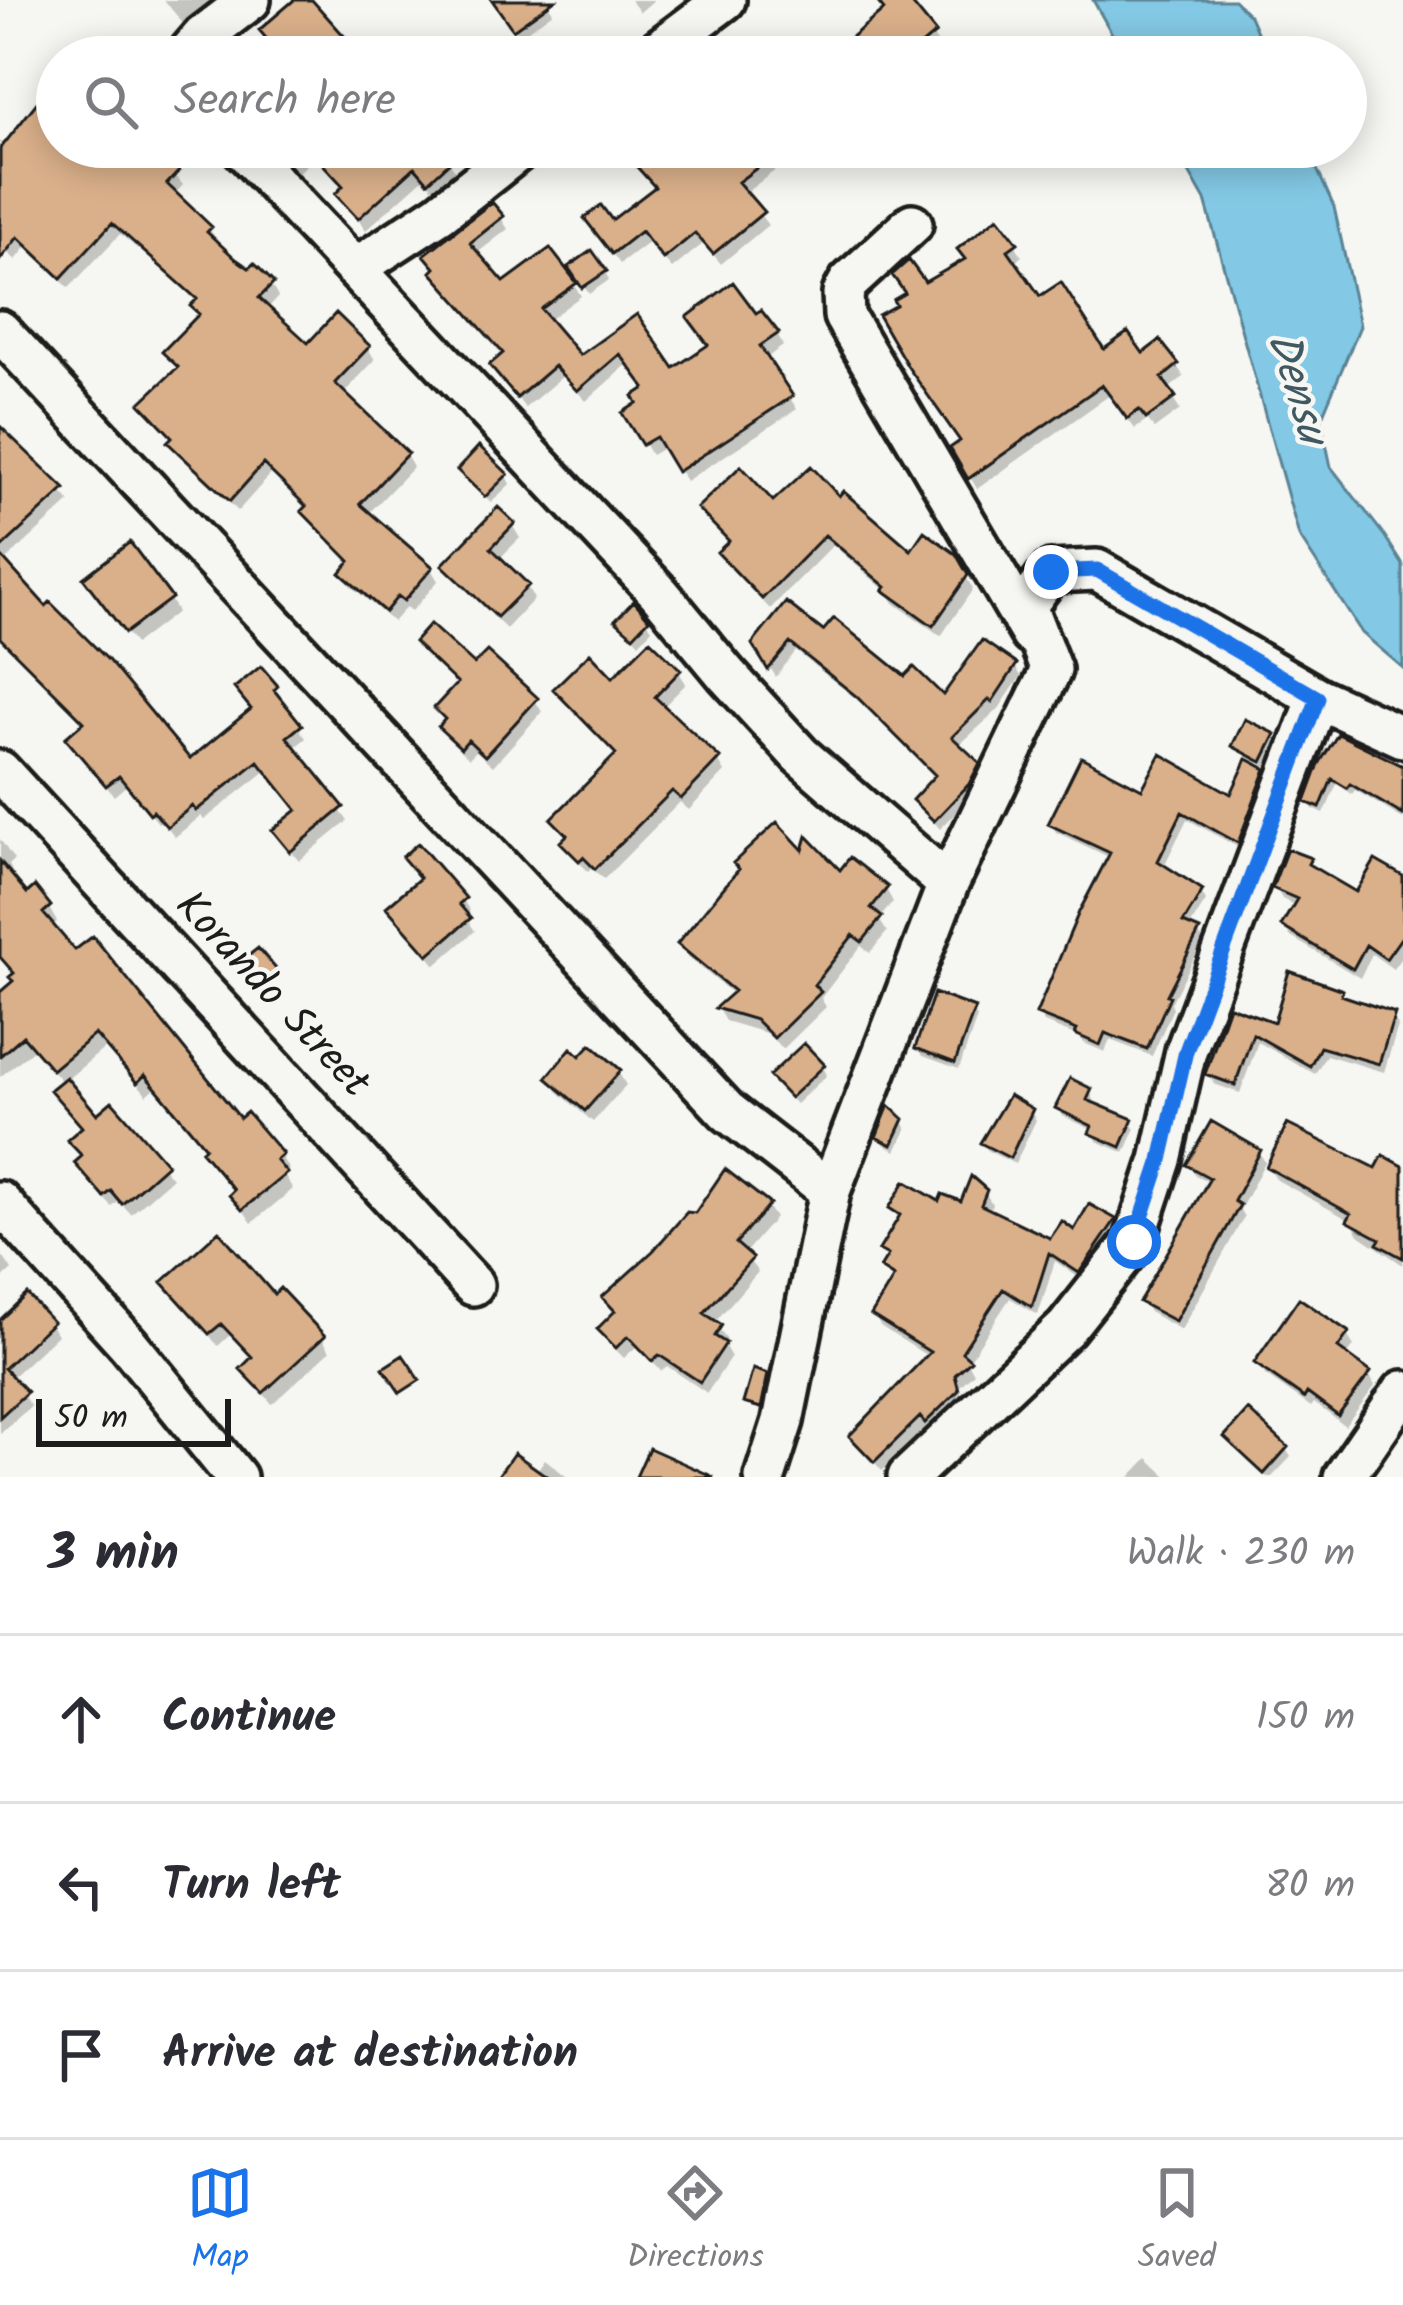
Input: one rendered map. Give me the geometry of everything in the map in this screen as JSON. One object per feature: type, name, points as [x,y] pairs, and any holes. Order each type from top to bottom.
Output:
[{"type":"street","points":[[203,36],[250,0]]},
{"type":"street","points":[[677,36],[725,0]]},
{"type":"street","points":[[261,168],[659,593],[800,754],[948,884]]},
{"type":"street","points":[[356,268],[440,213],[497,168]]},
{"type":"street","points":[[913,224],[849,282],[843,293],[844,316],[1051,670]]},
{"type":"street","points":[[0,331],[727,1112],[830,1191]]},
{"type":"street","points":[[765,1477],[783,1421],[830,1191],[948,884],[1051,670],[1026,606],[1051,572],[1097,570],[1318,698],[1403,736]]},
{"type":"street","points":[[908,1477],[1066,1328],[1134,1242],[1161,1160],[1186,1051],[1318,698]]},
{"type":"street","name":"Korando Street","points":[[0,771],[473,1285]]},
{"type":"street","points":[[0,1202],[129,1345],[236,1477]]},
{"type":"street","points":[[1344,1477],[1403,1391]]},
{"type":"water","points":[[1093,0],[1234,0],[1250,16],[1259,36],[1113,36]]},
{"type":"water","name":"Densu","points":[[1187,168],[1316,168],[1334,207],[1360,326],[1321,419],[1331,467],[1403,565],[1403,668],[1362,633],[1299,536],[1205,200]]},
{"type":"building","points":[[294,0],[312,0],[344,36],[264,36],[259,30]]},
{"type":"building","points":[[492,0],[555,0],[513,30]]},
{"type":"building","points":[[876,0],[909,0],[936,33],[852,36],[884,10]]},
{"type":"building","points":[[36,104],[36,168],[176,168],[179,171],[167,184],[212,227],[207,232],[236,259],[249,268],[254,263],[274,283],[259,298],[308,343],[336,313],[370,346],[335,383],[408,453],[360,504],[433,567],[404,601],[398,596],[385,612],[340,573],[350,561],[301,511],[306,506],[263,464],[230,501],[167,442],[172,437],[140,403],[178,367],[162,352],[199,314],[190,306],[197,299],[112,223],[61,278],[18,237],[0,260],[0,149]]},
{"type":"building","points":[[326,168],[414,168],[358,219],[335,194],[343,186]]},
{"type":"building","points":[[416,168],[443,168],[428,182]]},
{"type":"building","points":[[638,168],[757,168],[738,182],[764,212],[713,254],[695,233],[663,259],[641,231],[612,254],[584,218],[601,205],[612,220],[655,187]]},
{"type":"building","points":[[492,202],[504,216],[470,243],[504,282],[550,248],[577,283],[541,309],[580,355],[637,314],[674,368],[708,345],[687,317],[733,282],[756,313],[761,310],[779,333],[760,346],[793,396],[677,472],[656,437],[642,445],[622,413],[637,403],[633,396],[645,388],[620,354],[577,391],[554,366],[517,398],[489,365],[503,353],[431,272],[435,268],[424,255]]},
{"type":"building","points":[[998,217],[1018,243],[1008,250],[1040,296],[1061,282],[1104,349],[1128,332],[1143,353],[1160,340],[1179,364],[1162,378],[1176,397],[1146,419],[1139,410],[1127,419],[1102,385],[968,479],[950,448],[960,441],[878,315],[896,305],[893,300],[905,293],[892,275],[909,260],[925,282],[965,259],[957,249]]},
{"type":"building","points":[[592,250],[607,271],[582,288],[568,267]]},
{"type":"building","points":[[0,426],[65,489],[0,549]]},
{"type":"building","points":[[479,446],[508,474],[485,497],[457,470]]},
{"type":"building","points":[[741,466],[773,501],[811,466],[839,496],[843,491],[911,550],[924,531],[956,554],[968,575],[933,626],[883,590],[886,587],[825,535],[762,599],[717,552],[729,541],[697,508]]},
{"type":"building","points":[[498,507],[515,523],[491,548],[529,585],[497,617],[442,565]]},
{"type":"building","points":[[130,542],[172,598],[125,633],[83,578]]},
{"type":"building","points":[[0,555],[46,606],[50,602],[109,661],[190,759],[251,709],[234,688],[261,666],[302,725],[287,737],[344,807],[290,852],[272,830],[297,810],[258,761],[196,811],[192,806],[167,827],[119,776],[106,786],[65,738],[84,722],[0,638]]},
{"type":"building","points":[[634,601],[649,619],[633,636],[615,620]]},
{"type":"building","points":[[786,602],[823,631],[834,618],[905,676],[914,667],[943,695],[982,640],[1017,664],[992,702],[952,737],[980,763],[969,784],[934,821],[912,800],[935,775],[856,696],[790,643],[768,670],[752,644]]},
{"type":"building","points":[[430,624],[474,664],[487,651],[538,698],[485,756],[468,740],[461,748],[438,727],[445,719],[434,708],[457,683],[414,642]]},
{"type":"building","points":[[650,640],[681,670],[655,697],[720,758],[681,799],[672,791],[595,869],[560,842],[567,835],[551,819],[616,754],[553,689],[590,653],[613,677]]},
{"type":"building","points":[[1245,719],[1276,734],[1262,762],[1232,746]]},
{"type":"building","points":[[1338,734],[1403,766],[1403,815],[1350,784],[1347,788],[1332,779],[1320,808],[1305,802],[1319,764]]},
{"type":"building","points":[[1161,754],[1231,794],[1247,759],[1266,769],[1238,843],[1182,812],[1158,861],[1203,890],[1183,923],[1200,930],[1167,995],[1147,1049],[1105,1033],[1100,1045],[1036,1014],[1110,853],[1048,824],[1081,757],[1142,789]]},
{"type":"building","points":[[777,822],[803,850],[807,836],[840,870],[850,857],[888,887],[871,908],[882,917],[862,942],[853,935],[814,985],[821,992],[774,1038],[756,1020],[715,1008],[734,991],[677,944],[739,869],[733,863]]},
{"type":"building","points":[[418,843],[466,898],[459,904],[471,918],[428,955],[386,907],[420,878],[402,857]]},
{"type":"building","points":[[1287,849],[1311,858],[1308,864],[1356,892],[1375,860],[1403,876],[1403,935],[1386,959],[1366,945],[1353,969],[1281,926],[1297,899],[1272,888]]},
{"type":"building","points":[[0,861],[27,893],[35,886],[51,906],[43,913],[75,950],[93,936],[240,1118],[247,1112],[283,1154],[276,1160],[287,1173],[242,1210],[229,1195],[234,1190],[201,1151],[205,1147],[145,1075],[137,1083],[95,1034],[52,1070],[23,1036],[0,1056],[0,992],[13,981],[9,977],[14,973],[0,957]]},
{"type":"building","points":[[258,948],[277,970],[257,986],[238,964]]},
{"type":"building","points":[[1289,971],[1395,1013],[1379,1064],[1320,1047],[1310,1066],[1253,1034],[1235,1085],[1205,1074],[1229,1006],[1274,1022]]},
{"type":"building","points":[[934,993],[975,1008],[955,1063],[915,1048]]},
{"type":"building","points":[[804,1043],[825,1065],[790,1098],[769,1076]]},
{"type":"building","points":[[591,1044],[621,1070],[585,1111],[546,1078],[571,1048],[580,1056]]},
{"type":"building","points":[[66,1077],[97,1114],[112,1101],[167,1164],[122,1204],[111,1191],[104,1197],[74,1163],[82,1156],[67,1140],[82,1127],[50,1090]]},
{"type":"building","points":[[1070,1078],[1092,1089],[1087,1100],[1133,1119],[1121,1147],[1089,1133],[1092,1126],[1055,1108]]},
{"type":"building","points":[[1009,1095],[1033,1109],[1010,1158],[980,1143]]},
{"type":"building","points":[[889,1105],[904,1119],[892,1145],[876,1137]]},
{"type":"building","points":[[1211,1121],[1261,1150],[1234,1201],[1240,1205],[1175,1321],[1139,1302],[1210,1178],[1186,1165]]},
{"type":"building","points":[[1287,1124],[1376,1168],[1383,1155],[1403,1166],[1403,1258],[1347,1221],[1351,1214],[1266,1167]]},
{"type":"building","points":[[725,1169],[770,1204],[736,1243],[753,1258],[704,1313],[722,1325],[715,1336],[726,1343],[700,1382],[659,1355],[652,1361],[628,1336],[616,1348],[597,1329],[615,1311],[602,1297],[687,1212],[695,1213]]},
{"type":"building","points":[[971,1176],[987,1190],[981,1205],[1050,1238],[1062,1221],[1074,1230],[1089,1204],[1116,1219],[1079,1273],[1049,1253],[1032,1307],[1003,1289],[962,1352],[971,1360],[955,1375],[959,1390],[925,1423],[920,1417],[874,1462],[849,1436],[930,1352],[871,1315],[894,1277],[880,1268],[888,1255],[879,1250],[900,1215],[889,1208],[905,1181],[939,1201],[942,1194],[961,1201]]},
{"type":"building","points":[[219,1231],[274,1294],[280,1288],[325,1336],[263,1393],[240,1369],[252,1357],[221,1324],[209,1334],[162,1282]]},
{"type":"building","points":[[27,1294],[53,1322],[4,1368],[27,1392],[0,1417],[0,1320]]},
{"type":"building","points":[[1299,1298],[1349,1332],[1338,1348],[1371,1372],[1338,1416],[1254,1363]]},
{"type":"building","points":[[403,1355],[420,1380],[400,1393],[383,1368]]},
{"type":"building","points":[[753,1369],[768,1374],[761,1408],[743,1403]]},
{"type":"building","points":[[1248,1410],[1288,1447],[1264,1474],[1224,1437]]},
{"type":"building","points":[[649,1448],[714,1477],[636,1477]]},
{"type":"building","points":[[514,1453],[548,1477],[497,1477]]},
{"type":"route","points":[[1051,572],[1097,570],[1318,698],[1186,1051],[1161,1160],[1134,1242]]}]
